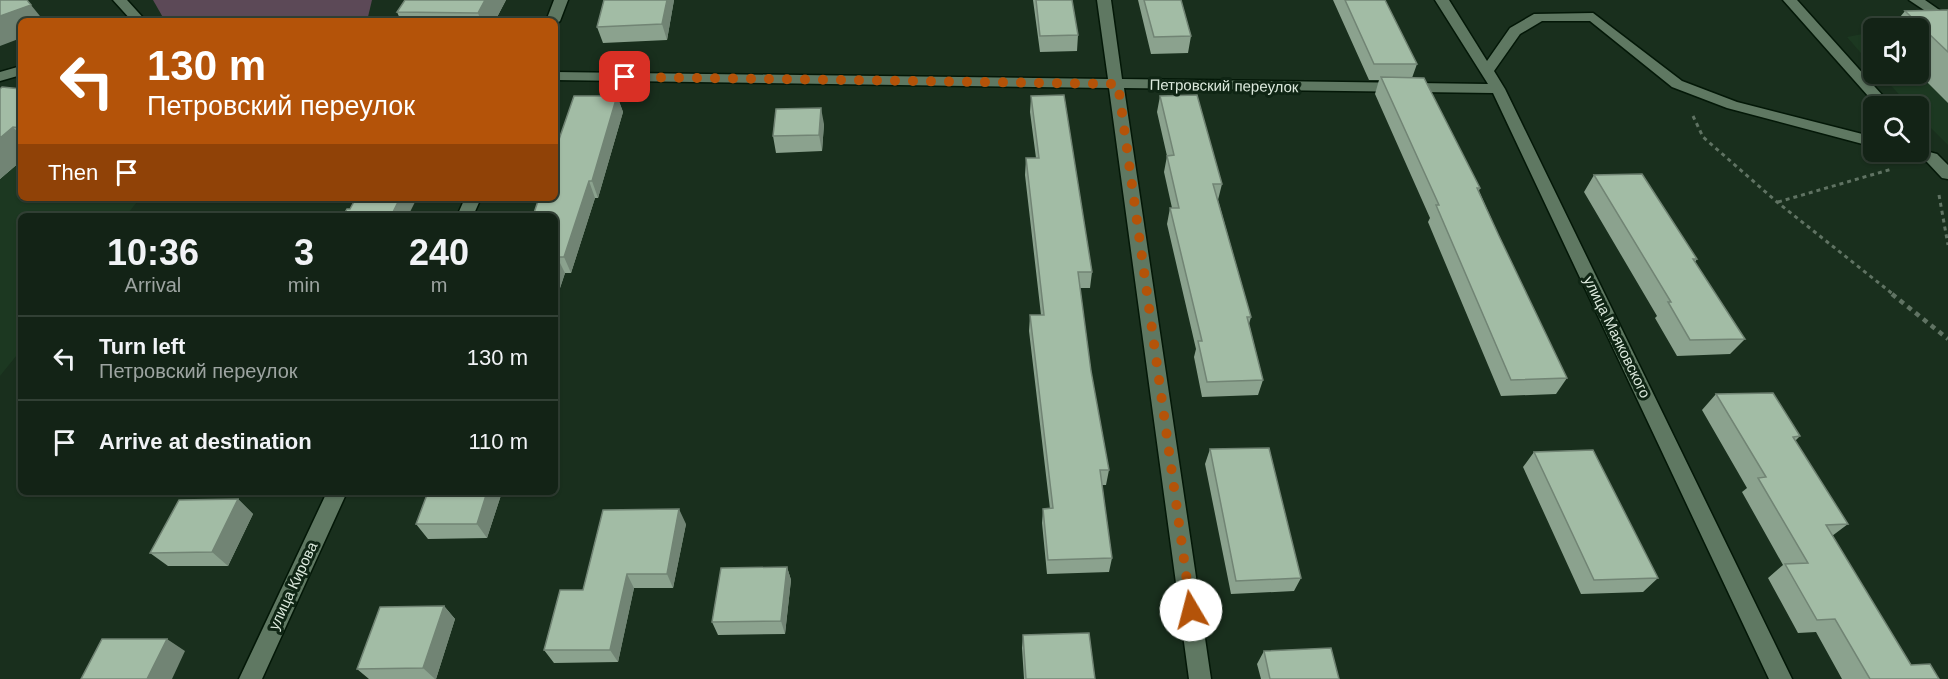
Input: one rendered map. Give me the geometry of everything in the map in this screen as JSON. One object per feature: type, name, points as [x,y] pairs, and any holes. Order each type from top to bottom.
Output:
[{"type":"street","points":[[120,0],[136,18]]},
{"type":"street","points":[[554,18],[561,0]]},
{"type":"street","points":[[1104,0],[1118,84],[1200,679]]},
{"type":"street","name":"улица Маяковского","points":[[1442,0],[1498,89],[1781,679]]},
{"type":"street","points":[[1579,0],[1593,16],[1677,84],[1732,105],[1863,139]]},
{"type":"street","points":[[1790,0],[1876,96]]},
{"type":"street","points":[[1916,0],[1948,22]]},
{"type":"street","points":[[1487,71],[1515,31],[1539,16],[1593,16]]},
{"type":"street","points":[[0,77],[18,71]]},
{"type":"street","name":"Петровский переулок","points":[[558,76],[1498,89]]},
{"type":"street","points":[[1929,155],[1948,174]]},
{"type":"street","name":"улица Кирова","points":[[250,679],[336,495]]},
{"type":"path","points":[[1677,84],[1703,137],[1777,202],[1948,339]]},
{"type":"path","points":[[1777,202],[1932,158],[1948,245]]},
{"type":"shaded area","points":[[153,0],[372,0],[368,18],[163,18]]},
{"type":"shaded area","points":[[1948,16],[1948,145],[1929,126],[1929,96],[1901,96],[1889,84],[1929,84],[1929,20]]},
{"type":"shaded area","points":[[1863,34],[1863,55],[1847,37]]},
{"type":"shaded area","points":[[18,88],[18,201],[138,201],[128,213],[18,213],[18,354],[0,376],[0,94]]},
{"type":"building","points":[[0,0],[27,0],[31,5],[0,16]]},
{"type":"building","points":[[405,0],[485,0],[478,13],[397,12]]},
{"type":"building","points":[[604,0],[667,0],[662,24],[597,27]]},
{"type":"building","points":[[1036,0],[1072,0],[1078,35],[1040,36]]},
{"type":"building","points":[[1144,0],[1181,0],[1191,36],[1154,37]]},
{"type":"building","points":[[1345,0],[1385,0],[1417,64],[1374,64]]},
{"type":"building","points":[[1948,10],[1948,52],[1929,34],[1929,18],[1912,18],[1905,11]]},
{"type":"building","points":[[1381,77],[1424,78],[1480,188],[1477,188],[1567,378],[1511,380],[1436,205],[1439,205]]},
{"type":"building","points":[[2,87],[18,89],[18,128],[13,127],[0,138],[0,89]]},
{"type":"building","points":[[1064,95],[1092,272],[1078,272],[1091,371],[1109,470],[1100,470],[1112,558],[1048,560],[1043,509],[1053,508],[1030,315],[1044,315],[1026,158],[1039,158],[1031,96]]},
{"type":"building","points":[[1197,95],[1222,184],[1213,184],[1251,317],[1247,317],[1263,380],[1207,382],[1198,341],[1202,341],[1170,208],[1179,208],[1167,156],[1174,155],[1160,96]]},
{"type":"building","points":[[574,96],[617,96],[592,181],[589,181],[564,257],[558,257],[558,213],[534,213],[538,201],[558,201],[558,142]]},
{"type":"building","points":[[821,108],[819,135],[773,136],[776,109]]},
{"type":"building","points":[[1642,174],[1745,339],[1690,340],[1668,302],[1671,302],[1594,175]]},
{"type":"building","points":[[354,201],[398,201],[392,213],[345,213],[347,209],[350,209]]},
{"type":"building","points":[[1773,393],[1800,436],[1793,437],[1848,524],[1826,525],[1911,665],[1930,664],[1939,679],[1870,679],[1835,619],[1817,620],[1785,564],[1808,563],[1758,478],[1766,477],[1716,394]]},
{"type":"building","points":[[1269,448],[1301,578],[1236,581],[1210,449]]},
{"type":"building","points":[[1593,450],[1658,578],[1594,580],[1534,452]]},
{"type":"building","points":[[427,495],[486,495],[477,524],[416,524]]},
{"type":"building","points":[[238,499],[212,552],[150,553],[179,500]]},
{"type":"building","points":[[679,509],[667,574],[627,574],[610,650],[544,650],[560,590],[583,590],[603,510]]},
{"type":"building","points":[[787,567],[781,621],[712,622],[721,568]]},
{"type":"building","points":[[444,606],[423,668],[357,669],[380,607]]},
{"type":"building","points":[[1089,633],[1095,679],[1026,679],[1023,635]]},
{"type":"building","points":[[102,639],[167,639],[147,679],[81,679]]},
{"type":"building","points":[[1331,648],[1339,679],[1270,679],[1264,651]]},
{"type":"route","points":[[625,77],[1118,84],[1191,610]]}]
